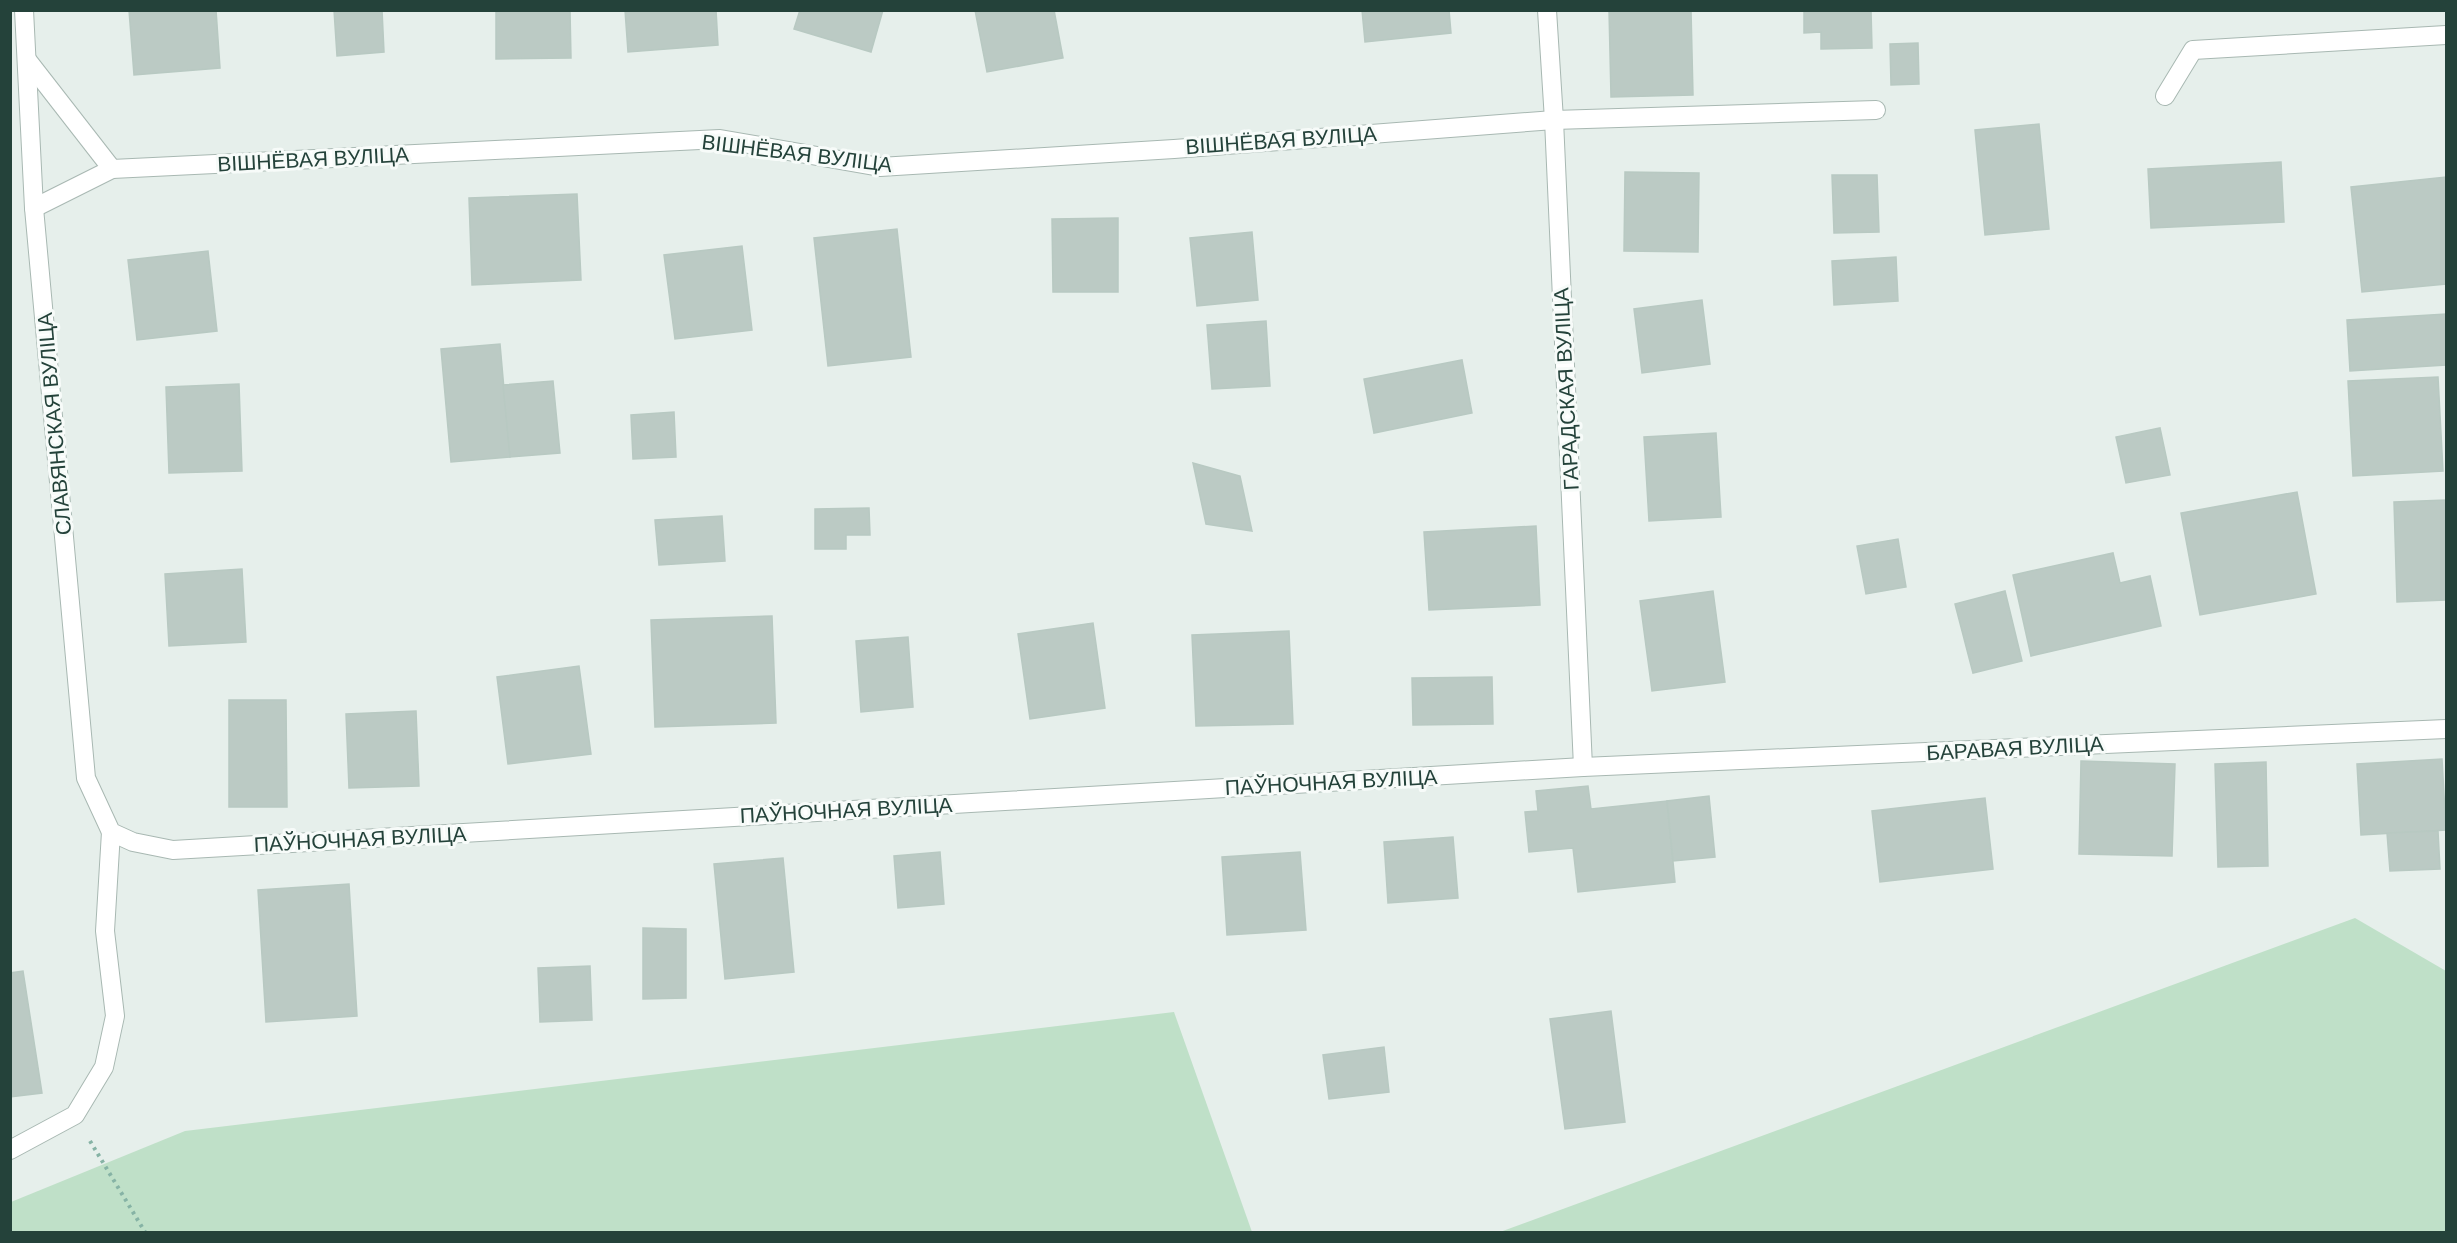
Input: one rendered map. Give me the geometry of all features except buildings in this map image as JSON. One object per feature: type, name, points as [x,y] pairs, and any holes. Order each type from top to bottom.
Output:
[{"type":"street","name":"СЛАВЯНСКАЯ ВУЛІЦА","points":[[24,10],[34,208],[86,778],[111,832]]},
{"type":"street","name":"ГАРАДСКАЯ ВУЛІЦА","points":[[1547,10],[1583,767]]},
{"type":"street","points":[[2165,96],[2193,50],[2446,35]]},
{"type":"street","points":[[28,61],[112,169]]},
{"type":"street","name":"ВІШНЁВАЯ ВУЛІЦА","points":[[34,208],[112,169],[720,139],[880,167],[1174,149],[1554,120],[1876,110]]},
{"type":"street","name":"БАРАВАЯ ВУЛІЦА","points":[[1583,767],[2446,729]]},
{"type":"street","name":"ПАЎНОЧНАЯ ВУЛІЦА","points":[[111,832],[133,842],[173,850],[1583,767]]},
{"type":"street","points":[[10,1150],[75,1115],[104,1067],[115,1016],[105,931],[111,832]]},
{"type":"path","points":[[75,1115],[145,1233]]},
{"type":"green space","points":[[2355,918],[2446,971],[2446,1232],[1500,1232]]},
{"type":"green space","points":[[1174,1012],[1252,1232],[11,1232],[11,1202],[185,1131]]}]
